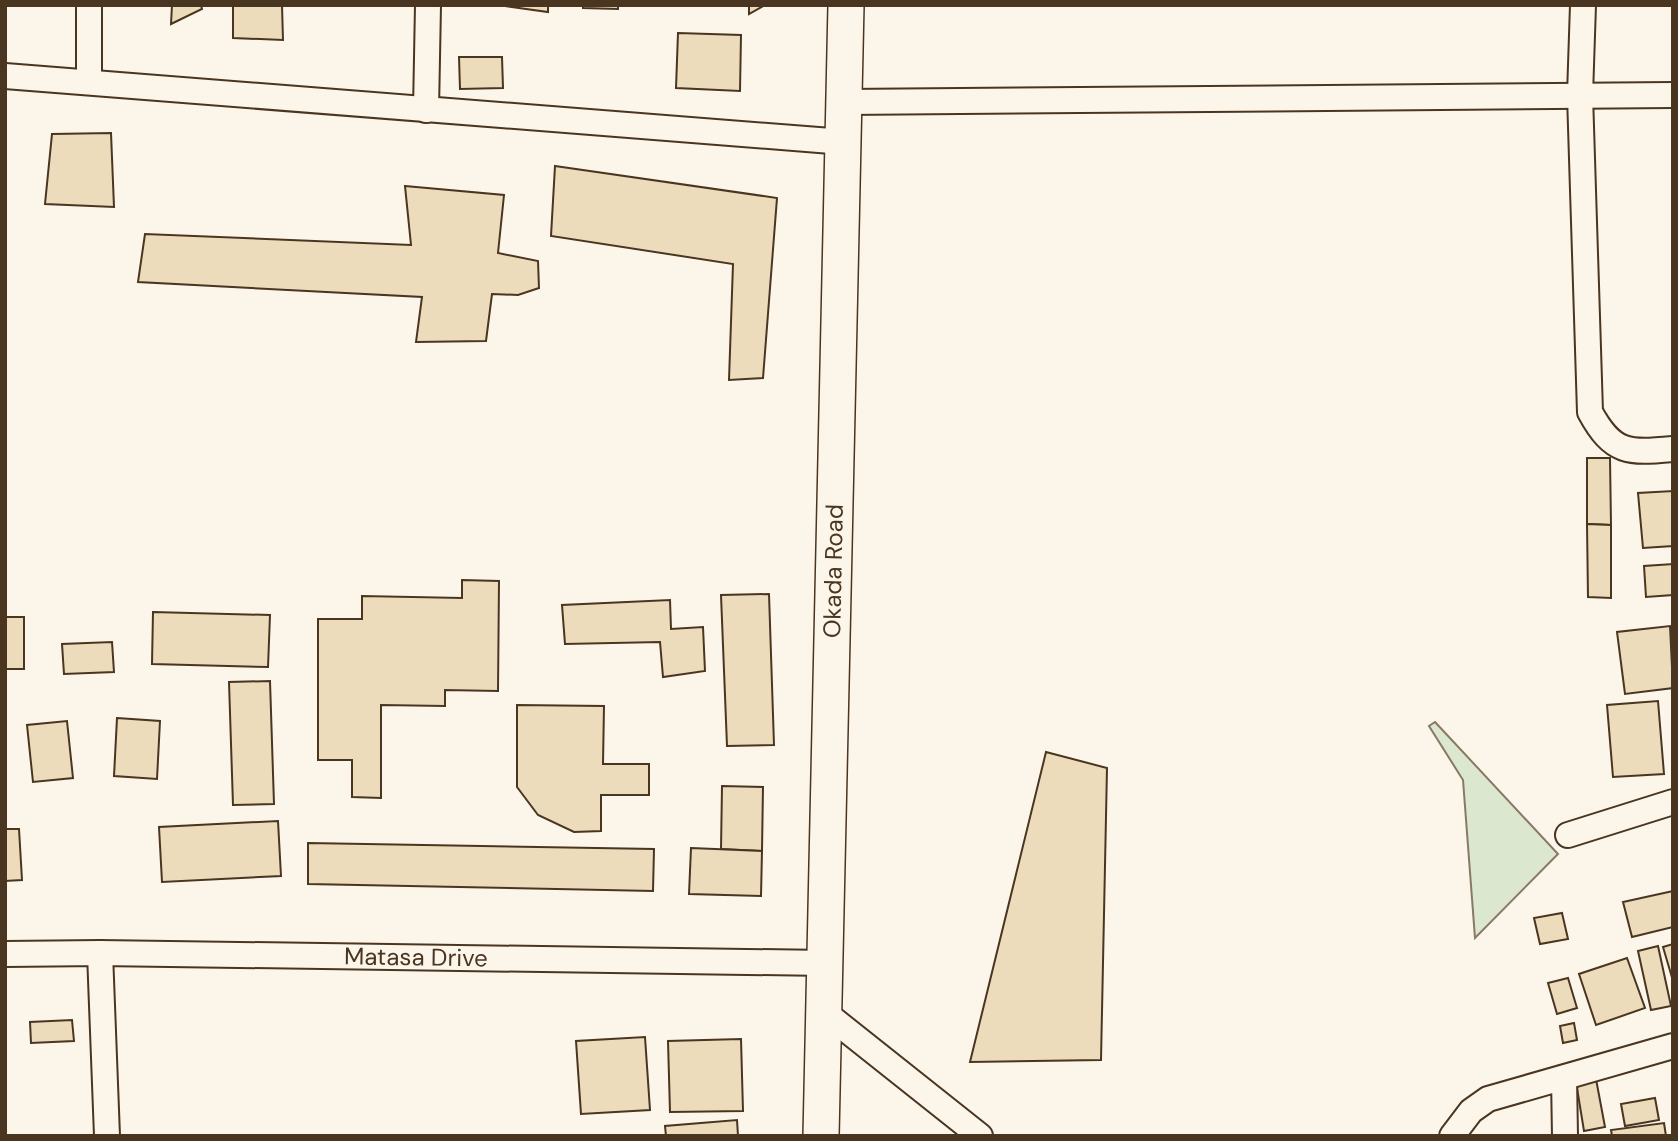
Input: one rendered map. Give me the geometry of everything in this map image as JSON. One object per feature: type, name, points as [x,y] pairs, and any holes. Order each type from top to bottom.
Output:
[{"type":"street","points":[[89,5],[89,81]]},
{"type":"street","points":[[426,110],[428,5]]},
{"type":"street","name":"Okada Road","points":[[821,1136],[827,963],[846,5]]},
{"type":"street","points":[[1583,5],[1580,95],[1590,412],[1604,436],[1625,449],[1644,452],[1673,449]]},
{"type":"street","points":[[5,76],[844,142]]},
{"type":"street","points":[[845,102],[1673,95]]},
{"type":"street","points":[[1568,835],[1673,802]]},
{"type":"street","points":[[100,953],[107,1136]]},
{"type":"street","name":"Matasa Drive","points":[[5,954],[827,963]]},
{"type":"street","points":[[824,1012],[980,1136]]},
{"type":"street","points":[[1452,1136],[1471,1111],[1488,1099],[1673,1045]]},
{"type":"street","points":[[1564,1078],[1565,1136]]},
{"type":"green space","points":[[1435,722],[1558,854],[1475,938],[1463,780],[1429,726]]},
{"type":"building","points":[[172,5],[201,5],[202,9],[171,24]]},
{"type":"building","points":[[233,5],[282,5],[283,40],[233,38]]},
{"type":"building","points":[[498,5],[548,5],[548,12]]},
{"type":"building","points":[[583,5],[618,5],[618,9],[583,8]]},
{"type":"building","points":[[749,5],[765,5],[749,14]]},
{"type":"building","points":[[678,33],[741,35],[740,91],[676,88]]},
{"type":"building","points":[[459,57],[502,57],[503,88],[460,89]]},
{"type":"building","points":[[111,133],[114,207],[45,204],[52,134]]},
{"type":"building","points":[[555,166],[777,198],[763,378],[729,380],[733,264],[551,236]]},
{"type":"building","points":[[405,186],[504,195],[498,253],[538,261],[539,288],[518,295],[492,294],[486,341],[416,342],[422,297],[138,282],[145,234],[411,245]]},
{"type":"building","points":[[1587,458],[1610,458],[1611,525],[1587,524]]},
{"type":"building","points":[[1673,491],[1673,546],[1643,548],[1638,493]]},
{"type":"building","points":[[1587,524],[1611,525],[1611,598],[1588,597]]},
{"type":"building","points":[[1673,564],[1673,595],[1646,597],[1644,566]]},
{"type":"building","points":[[462,580],[499,581],[498,691],[445,690],[445,706],[381,705],[381,798],[352,797],[352,760],[318,760],[318,619],[362,619],[362,596],[462,598]]},
{"type":"building","points":[[769,594],[774,745],[727,746],[721,595]]},
{"type":"building","points":[[670,600],[671,629],[703,627],[705,671],[663,677],[660,642],[565,644],[562,605]]},
{"type":"building","points":[[153,612],[270,615],[268,667],[152,664]]},
{"type":"building","points":[[5,617],[24,617],[24,669],[5,669]]},
{"type":"building","points":[[1670,626],[1673,688],[1625,694],[1617,632]]},
{"type":"building","points":[[112,642],[114,672],[64,674],[62,644]]},
{"type":"building","points":[[270,681],[274,804],[233,805],[229,682]]},
{"type":"building","points":[[1658,701],[1664,774],[1613,777],[1607,705]]},
{"type":"building","points":[[517,705],[604,706],[603,764],[649,764],[649,795],[601,795],[601,831],[574,832],[538,815],[517,787]]},
{"type":"building","points":[[117,718],[160,721],[157,779],[114,776]]},
{"type":"building","points":[[67,721],[73,778],[33,782],[27,725]]},
{"type":"building","points":[[1046,752],[1107,768],[1101,1060],[970,1062]]},
{"type":"building","points":[[722,786],[763,787],[762,851],[721,849]]},
{"type":"building","points":[[278,821],[281,876],[162,882],[159,827]]},
{"type":"building","points":[[5,829],[19,829],[22,880],[5,881]]},
{"type":"building","points":[[308,843],[654,849],[653,891],[308,884]]},
{"type":"building","points":[[691,848],[762,851],[761,896],[689,894]]},
{"type":"building","points":[[1673,891],[1673,927],[1632,937],[1623,902]]},
{"type":"building","points":[[1562,913],[1568,939],[1540,944],[1534,918]]},
{"type":"building","points":[[1673,944],[1673,981],[1663,947]]},
{"type":"building","points":[[1658,946],[1671,1006],[1651,1010],[1638,951]]},
{"type":"building","points":[[1627,958],[1645,1008],[1596,1025],[1579,974]]},
{"type":"building","points":[[1568,978],[1577,1008],[1557,1014],[1548,983]]},
{"type":"building","points":[[72,1020],[74,1041],[31,1043],[30,1022]]},
{"type":"building","points":[[1574,1023],[1577,1040],[1563,1043],[1560,1026]]},
{"type":"building","points":[[645,1037],[650,1110],[581,1114],[576,1041]]},
{"type":"building","points":[[741,1039],[743,1111],[670,1112],[668,1041]]},
{"type":"building","points":[[1596,1079],[1605,1127],[1584,1131],[1576,1082]]},
{"type":"building","points":[[1655,1098],[1659,1120],[1625,1126],[1621,1104]]},
{"type":"building","points":[[737,1120],[738,1136],[666,1136],[665,1126]]},
{"type":"building","points":[[1664,1123],[1666,1136],[1612,1136],[1611,1130]]}]
